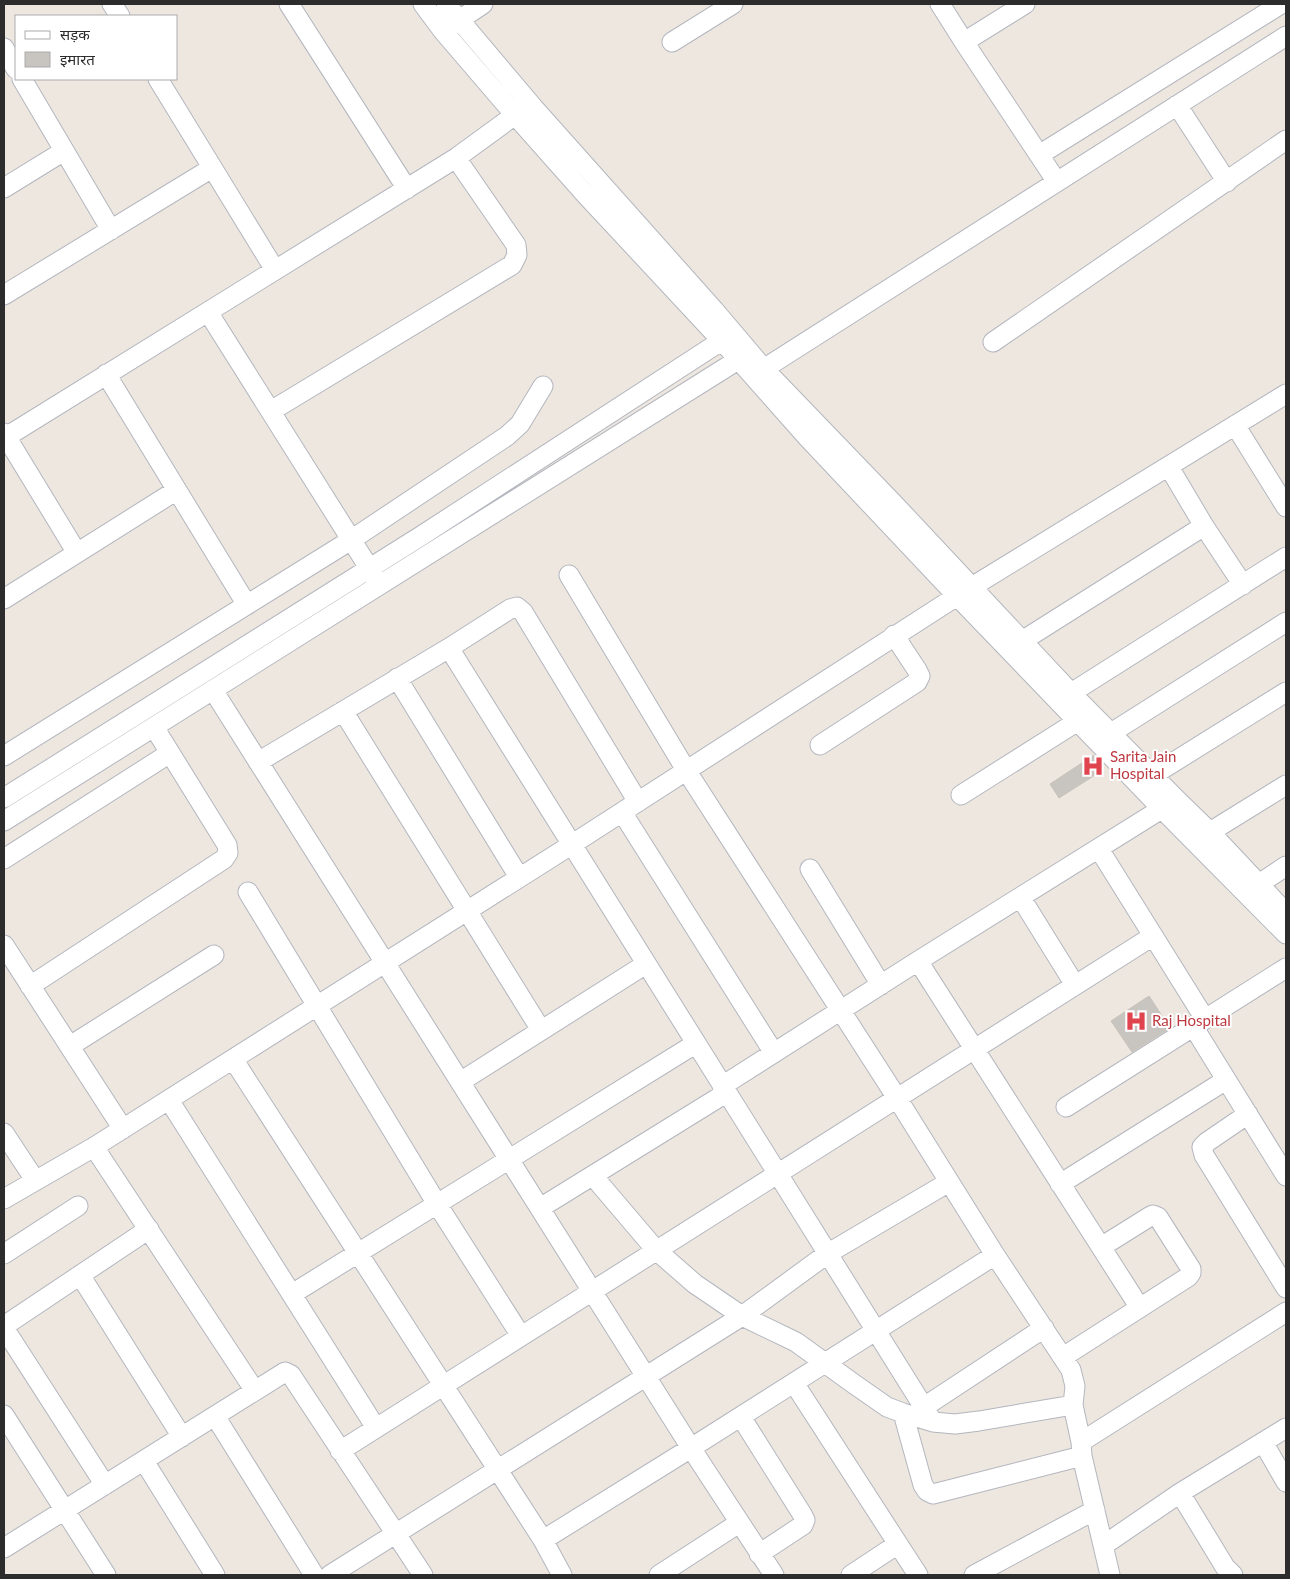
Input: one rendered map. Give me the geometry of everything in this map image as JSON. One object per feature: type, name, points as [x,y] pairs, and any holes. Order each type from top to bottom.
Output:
[{"type":"street","points":[[112,4],[119,15]]},
{"type":"street","points":[[289,4],[406,189]]},
{"type":"street","points":[[423,4],[451,26],[539,114],[758,372],[807,437],[963,592],[1078,721],[1169,804],[1286,934]]},
{"type":"street","points":[[446,4],[451,26],[515,115],[586,194],[728,337]]},
{"type":"street","points":[[451,26],[483,4]]},
{"type":"street","points":[[672,42],[733,4]]},
{"type":"street","points":[[940,4],[1057,182]]},
{"type":"street","points":[[964,42],[1025,4]]},
{"type":"street","points":[[1039,155],[1281,4]]},
{"type":"street","points":[[758,372],[1286,36]]},
{"type":"street","points":[[4,48],[15,67]]},
{"type":"street","points":[[23,80],[110,230]]},
{"type":"street","points":[[159,80],[275,270]]},
{"type":"street","points":[[1177,105],[1226,182]]},
{"type":"street","points":[[77,553],[5,435],[456,158],[515,115]]},
{"type":"street","points":[[993,342],[1286,140]]},
{"type":"street","points":[[4,188],[64,151]]},
{"type":"street","points":[[271,411],[512,265],[518,255],[516,245],[456,158]]},
{"type":"street","points":[[4,295],[212,168]]},
{"type":"street","points":[[208,312],[380,585]]},
{"type":"street","points":[[4,798],[370,569],[728,337]]},
{"type":"street","points":[[4,821],[744,356]]},
{"type":"street","points":[[106,374],[247,605]]},
{"type":"street","points":[[4,756],[351,540],[507,436],[520,424],[543,386]]},
{"type":"street","points":[[4,1199],[94,1147],[169,1100],[571,845],[963,592],[1236,425],[1284,400]]},
{"type":"street","points":[[1236,425],[1286,507]]},
{"type":"street","points":[[1169,467],[1204,526],[1243,585]]},
{"type":"street","points":[[4,599],[177,490]]},
{"type":"street","points":[[1022,641],[1204,526]]},
{"type":"street","points":[[1071,693],[1286,557]]},
{"type":"street","points":[[569,575],[686,770],[897,1098],[995,1255],[1071,1370],[1075,1386],[1073,1405],[1110,1575]]},
{"type":"street","points":[[963,592],[1022,641],[1153,775],[1169,804],[1210,832],[1286,913]]},
{"type":"street","points":[[258,762],[449,648],[510,609],[517,607],[523,612],[638,802]]},
{"type":"street","points":[[1111,733],[1286,622]]},
{"type":"street","points":[[820,745],[917,682],[920,676],[918,670],[894,636]]},
{"type":"street","points":[[449,648],[928,1414]]},
{"type":"street","points":[[397,678],[519,877]]},
{"type":"street","points":[[213,690],[691,1448],[774,1575]]},
{"type":"street","points":[[1153,775],[1286,692]]},
{"type":"street","points":[[344,711],[541,1030]]},
{"type":"street","points":[[961,795],[1078,721]]},
{"type":"street","points":[[30,986],[224,859],[228,853],[227,845],[154,727]]},
{"type":"street","points":[[4,859],[170,753]]},
{"type":"street","points":[[1210,832],[1286,785]]},
{"type":"street","points":[[540,1208],[724,1090],[774,1053],[1169,804]]},
{"type":"street","points":[[622,812],[774,1053]]},
{"type":"street","points":[[1099,849],[1153,936],[1199,1023],[1226,1080],[1286,1176]]},
{"type":"street","points":[[1259,884],[1286,866]]},
{"type":"street","points":[[810,869],[881,985]]},
{"type":"street","points":[[248,892],[437,1204],[521,1336]]},
{"type":"street","points":[[1021,898],[1075,986]]},
{"type":"street","points":[[340,1451],[1153,936]]},
{"type":"street","points":[[4,945],[123,1129]]},
{"type":"street","points":[[70,1046],[214,955]]},
{"type":"street","points":[[918,962],[1140,1308]]},
{"type":"street","points":[[460,1082],[646,964]]},
{"type":"street","points":[[1066,1107],[1286,968]]},
{"type":"street","points":[[292,1294],[696,1044]]},
{"type":"street","points":[[233,1059],[543,1540],[562,1575]]},
{"type":"street","points":[[1060,1184],[1226,1080]]},
{"type":"street","points":[[169,1100],[376,1428]]},
{"type":"street","points":[[1248,1114],[1202,1147],[1204,1155],[1286,1288]]},
{"type":"street","points":[[4,1132],[34,1180]]},
{"type":"street","points":[[94,1147],[255,1391]]},
{"type":"street","points":[[592,1176],[656,1250],[695,1284],[742,1316],[796,1342],[887,1407],[903,1413],[928,1414],[955,1424],[1073,1405]]},
{"type":"street","points":[[330,1575],[742,1316],[828,1254],[949,1182]]},
{"type":"street","points":[[4,1254],[78,1206]]},
{"type":"street","points":[[1063,1357],[1191,1274],[1190,1269],[1158,1217],[1153,1215],[1101,1247]]},
{"type":"street","points":[[104,1485],[4,1327],[149,1229]]},
{"type":"street","points":[[543,1540],[741,1417],[995,1255]]},
{"type":"street","points":[[80,1276],[182,1437]]},
{"type":"street","points":[[903,1413],[923,1485],[927,1491],[933,1494],[1082,1449],[1286,1312]]},
{"type":"street","points":[[928,1414],[1044,1328]]},
{"type":"street","points":[[4,1548],[285,1372],[291,1375],[423,1575]]},
{"type":"street","points":[[794,1382],[918,1575]]},
{"type":"street","points":[[4,1414],[106,1575]]},
{"type":"street","points":[[214,1416],[314,1575]]},
{"type":"street","points":[[741,1417],[805,1520],[803,1525],[759,1554]]},
{"type":"street","points":[[1104,1545],[1180,1493],[1286,1428]]},
{"type":"street","points":[[1263,1442],[1286,1482]]},
{"type":"street","points":[[144,1460],[215,1575]]},
{"type":"street","points":[[1180,1493],[1225,1567],[1233,1575]]},
{"type":"street","points":[[974,1575],[1095,1510]]},
{"type":"street","points":[[659,1575],[739,1522]]},
{"type":"street","points":[[851,1575],[898,1544]]},
{"type":"building","points":[[1094,755],[1103,770],[1059,798],[1050,784]]},
{"type":"building","points":[[1149,996],[1170,1028],[1132,1052],[1111,1021]]},
{"type":"place","name":"Sarita Jain Hospital","points":[[1093,766]]},
{"type":"place","name":"Raj Hospital","points":[[1136,1021]]}]
